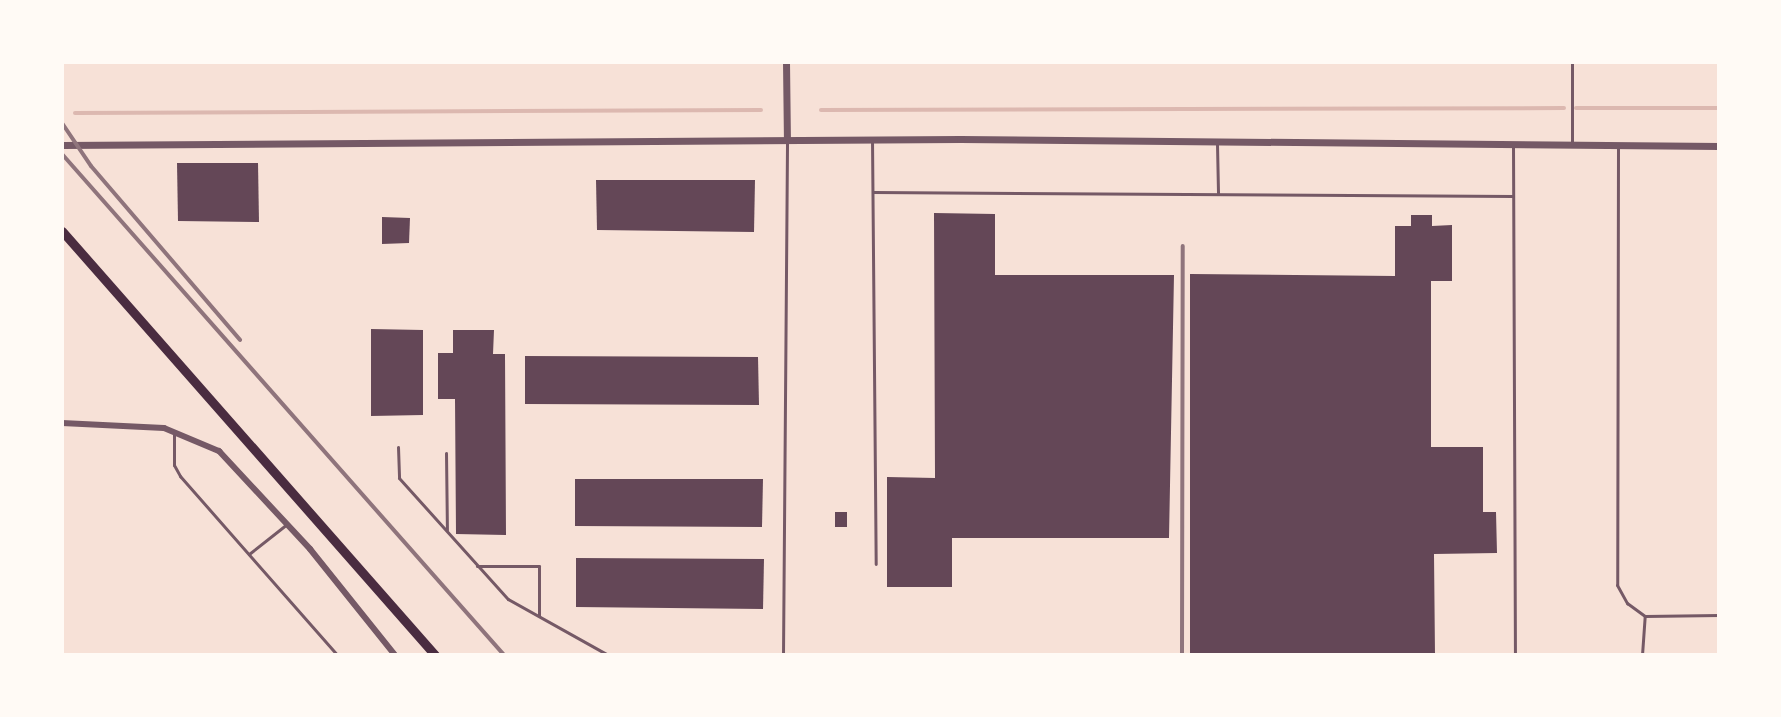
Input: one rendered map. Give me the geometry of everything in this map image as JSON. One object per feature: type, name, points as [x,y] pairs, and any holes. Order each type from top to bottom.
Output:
[{"type":"main road","points":[[62,231],[435,655]]},
{"type":"street","points":[[786,62],[787,140]]},
{"type":"street","points":[[62,145],[872,139],[1719,146]]},
{"type":"street","points":[[62,423],[164,428],[219,451],[287,524],[395,655]]},
{"type":"lane","points":[[1572,62],[1572,146]]},
{"type":"lane","points":[[872,139],[876,564]]},
{"type":"lane","points":[[783,655],[787,140]]},
{"type":"lane","points":[[1217,141],[1218,194]]},
{"type":"lane","points":[[1513,145],[1515,655]]},
{"type":"lane","points":[[1618,147],[1617,585],[1627,603],[1645,616],[1719,615]]},
{"type":"lane","points":[[873,192],[1513,196]]},
{"type":"lane","points":[[174,432],[174,465],[180,476],[337,655]]},
{"type":"lane","points":[[398,447],[399,478],[508,599],[608,655]]},
{"type":"lane","points":[[446,453],[447,530]]},
{"type":"lane","points":[[249,555],[287,524]]},
{"type":"lane","points":[[477,566],[539,566],[539,615]]},
{"type":"lane","points":[[1642,655],[1645,616]]},
{"type":"building","points":[[177,163],[258,163],[259,222],[178,221]]},
{"type":"building","points":[[596,180],[755,180],[754,232],[597,230]]},
{"type":"building","points":[[934,213],[995,214],[995,275],[1174,275],[1169,538],[952,538],[952,587],[887,587],[887,477],[935,478]]},
{"type":"building","points":[[1411,215],[1432,215],[1432,226],[1452,225],[1452,281],[1431,281],[1431,447],[1483,447],[1483,512],[1496,512],[1497,553],[1434,554],[1435,655],[1190,655],[1190,274],[1395,276],[1395,226],[1411,226]]},
{"type":"building","points":[[382,217],[410,218],[409,243],[382,244]]},
{"type":"building","points":[[371,329],[423,330],[423,415],[371,416]]},
{"type":"building","points":[[453,330],[494,330],[493,354],[505,354],[506,535],[456,534],[455,399],[438,399],[438,353],[453,353]]},
{"type":"building","points":[[525,356],[758,357],[759,405],[525,404]]},
{"type":"building","points":[[575,479],[763,479],[762,527],[575,526]]},
{"type":"building","points":[[835,512],[847,512],[847,527],[835,527]]},
{"type":"building","points":[[576,558],[764,559],[763,609],[576,607]]},
{"type":"waterway","points":[[821,110],[1564,108]]},
{"type":"waterway","points":[[1576,108],[1719,108]]},
{"type":"waterway","points":[[75,113],[761,110]]},
{"type":"railway","points":[[62,123],[91,166],[240,340]]},
{"type":"railway","points":[[62,154],[504,655]]},
{"type":"railway","points":[[1182,655],[1183,246]]}]
